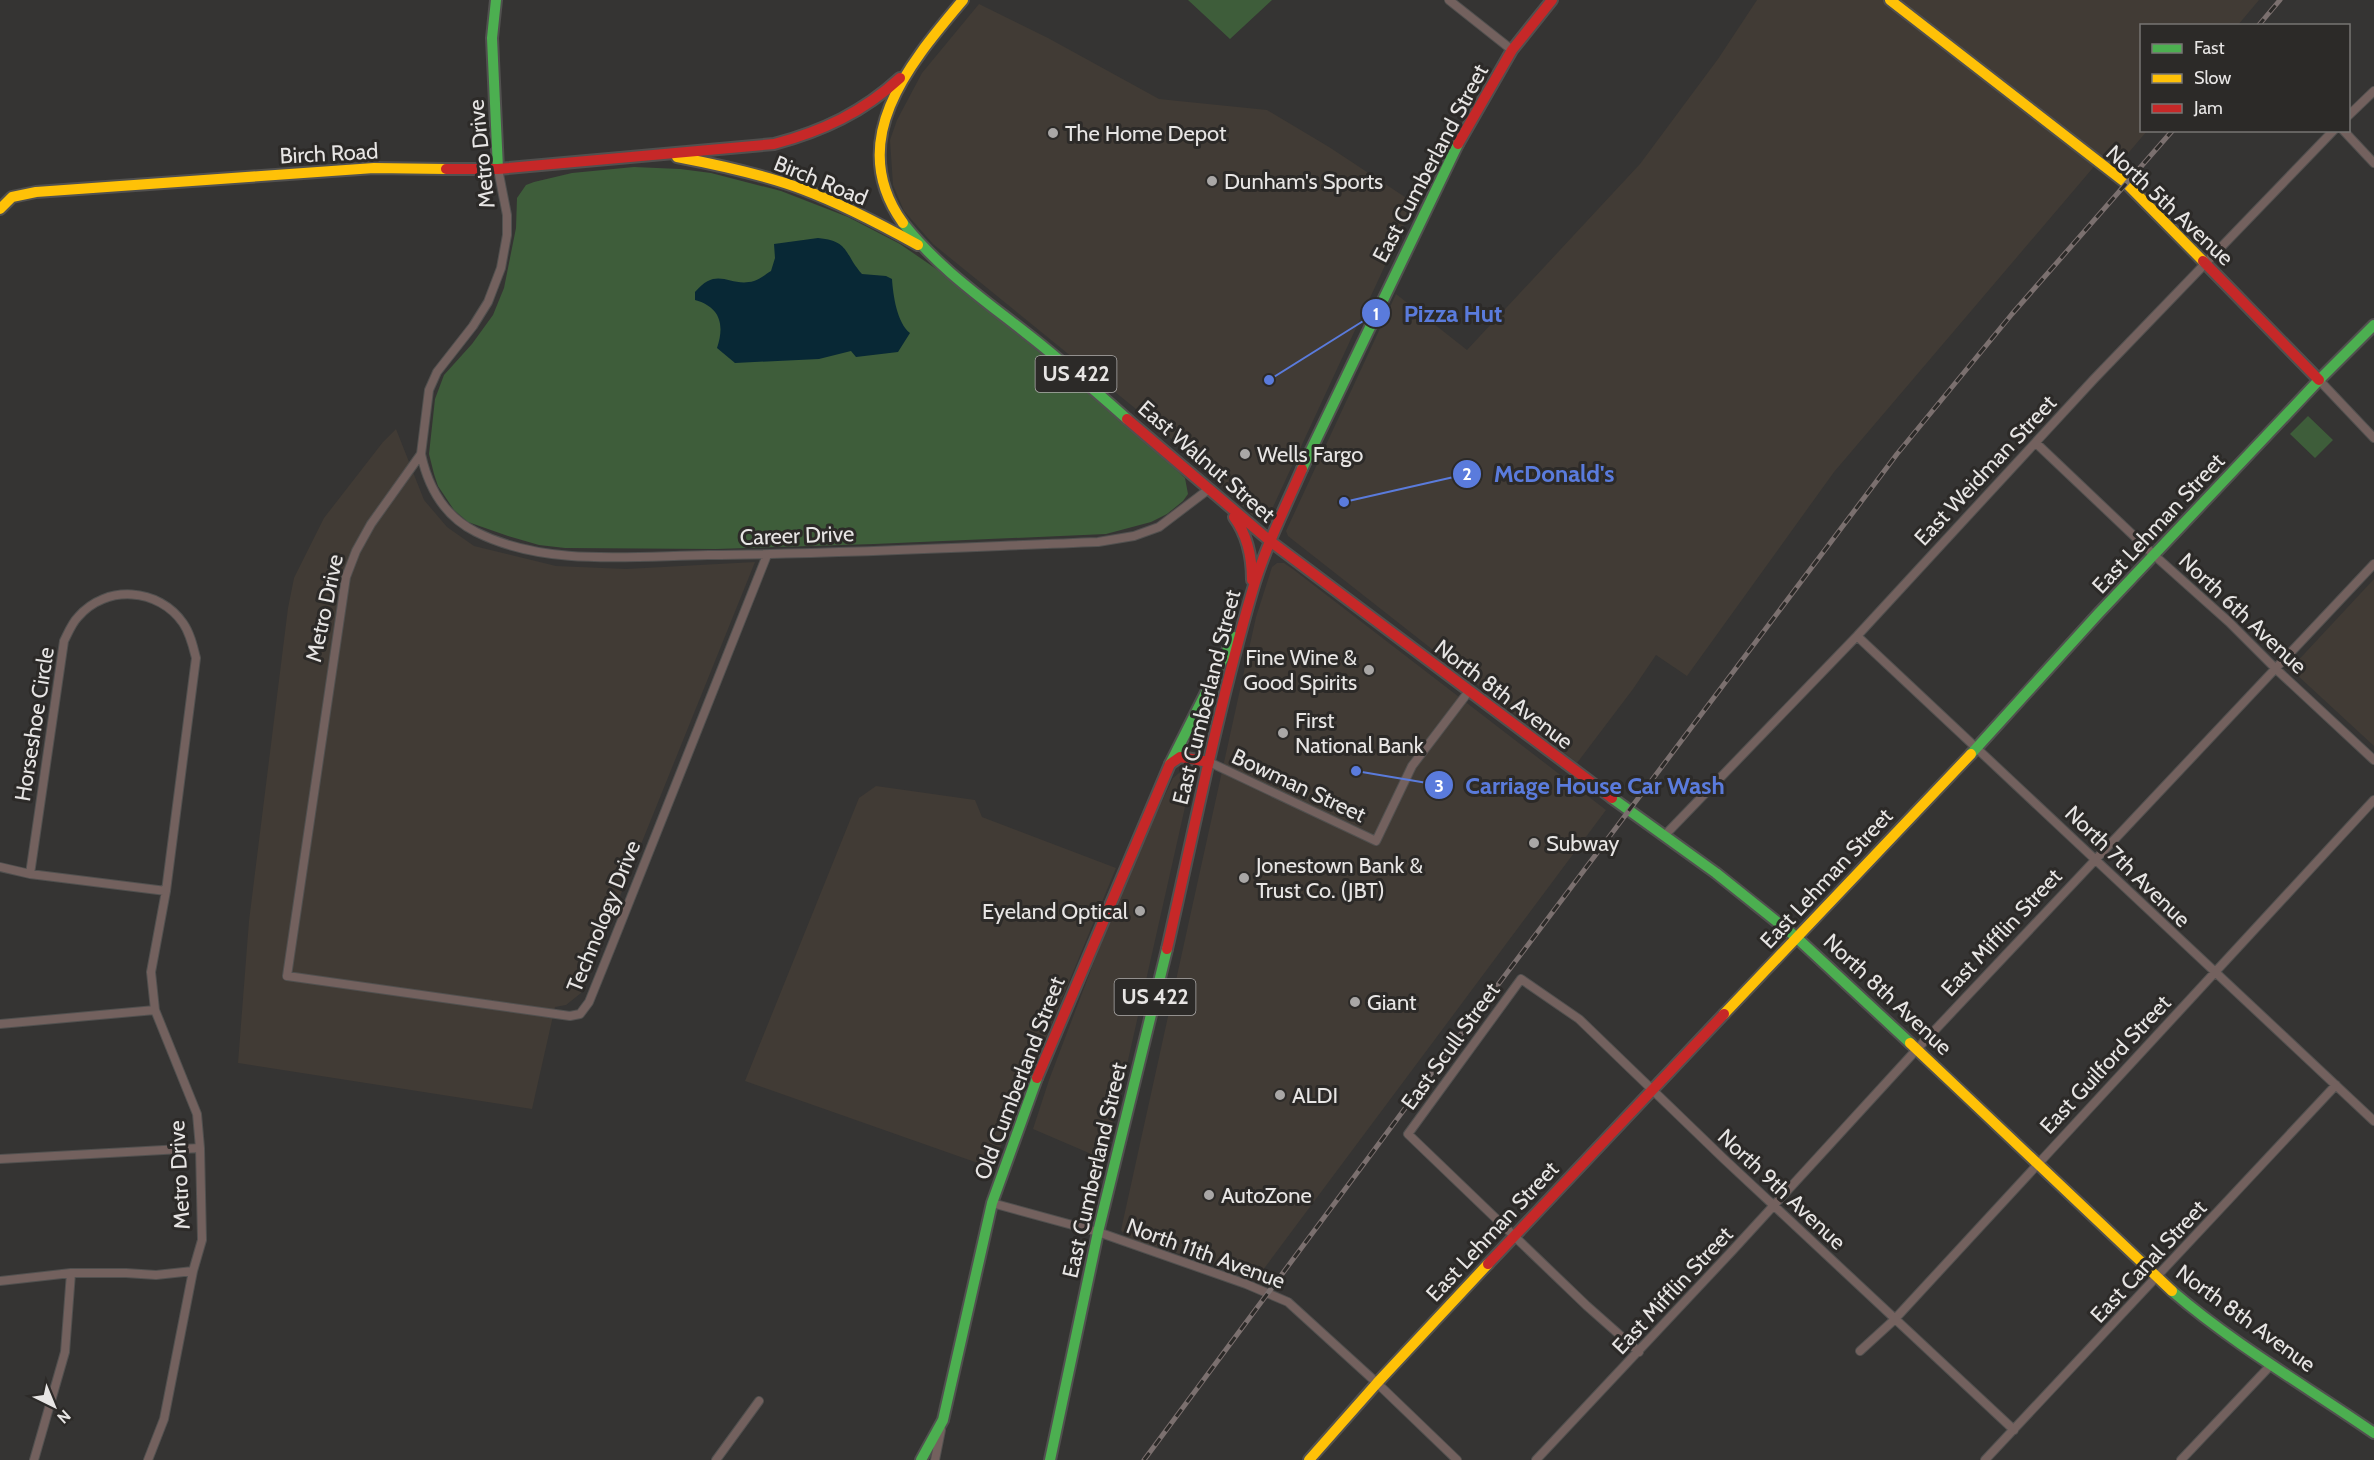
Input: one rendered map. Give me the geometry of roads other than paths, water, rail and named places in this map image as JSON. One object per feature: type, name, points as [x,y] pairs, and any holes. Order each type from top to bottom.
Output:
[{"type":"main road","name":"Metro Drive","points":[[496,0],[492,38],[498,169]]},
{"type":"main road","name":"East Walnut Street","points":[[963,0],[904,73],[893,92],[884,117],[881,144],[889,198],[922,248],[1074,372],[1270,541]]},
{"type":"main road","name":"East Cumberland Street","points":[[1050,1460],[1098,1232],[1209,762],[1252,591],[1270,541],[1447,163],[1512,51],[1552,0]]},
{"type":"main road","name":"North 5th Avenue","points":[[1890,0],[2126,183],[2319,380]]},
{"type":"main road","name":"Birch Road","points":[[0,210],[12,197],[36,192],[374,168],[498,169],[774,144],[806,136],[835,124],[879,98],[904,73]]},
{"type":"main road","name":"Birch Road","points":[[665,154],[735,169],[787,184],[849,210],[922,248]]},
{"type":"main road","name":"East Lehman Street","points":[[1309,1460],[1377,1383],[1652,1089],[1977,747],[2319,380],[2374,325]]},
{"type":"main road","name":"US 422","points":[[1226,505],[1246,537],[1251,557],[1252,591]]},
{"type":"main road","name":"North 8th Avenue","points":[[1270,541],[1562,762],[1665,835],[1797,938],[1918,1048],[2158,1278],[2198,1313],[2270,1366],[2325,1399],[2374,1433]]},
{"type":"main road","name":"Old Cumberland Street","points":[[943,1420],[992,1203],[1045,1056],[1170,764],[1246,614]]},
{"type":"main road","points":[[1170,764],[1180,757],[1209,762]]},
{"type":"main road","points":[[921,1460],[943,1420]]},
{"type":"street","points":[[1449,0],[1512,51]]},
{"type":"street","points":[[2350,115],[2374,91]]},
{"type":"street","name":"East Weidman Street","points":[[1665,835],[1857,636],[2036,442],[2332,132]]},
{"type":"street","points":[[2345,132],[2374,163]]},
{"type":"street","name":"Metro Drive","points":[[287,976],[346,577],[356,551],[371,524],[421,454],[429,390],[437,372],[473,326],[488,302],[501,268],[507,235],[507,215],[498,169]]},
{"type":"street","name":"North 5th Avenue","points":[[2319,380],[2374,438]]},
{"type":"street","name":"North 6th Avenue","points":[[2036,442],[2374,760]]},
{"type":"street","name":"Career Drive","points":[[421,454],[426,477],[447,512],[458,522],[477,533],[513,547],[571,555],[767,555],[1098,542],[1134,536],[1159,527],[1209,489]]},
{"type":"street","name":"Technology Drive","points":[[287,976],[570,1016],[580,1014],[589,1002],[767,555]]},
{"type":"street","name":"East Mifflin Street","points":[[1536,1460],[1639,1352],[1918,1048],[2374,564]]},
{"type":"street","name":"Horseshoe Circle","points":[[30,874],[64,641],[77,617],[96,601],[135,593],[158,601],[172,610],[184,624],[196,658],[166,891]]},
{"type":"street","name":"North 7th Avenue","points":[[1857,636],[2374,1121]]},
{"type":"street","name":"Bowman Street","points":[[1209,762],[1376,841],[1412,766],[1469,691]]},
{"type":"street","name":"East Guilford Street","points":[[1860,1351],[1894,1320],[2374,800]]},
{"type":"street","points":[[0,867],[30,874],[166,891]]},
{"type":"street","name":"Metro Drive","points":[[148,1460],[164,1419],[193,1271],[202,1240],[197,1114],[155,1010],[151,972],[166,891]]},
{"type":"street","name":"North 9th Avenue","points":[[1521,979],[1579,1019],[1894,1320],[2014,1430]]},
{"type":"street","name":"East Scull Street","points":[[1515,1236],[1408,1134],[1521,979]]},
{"type":"street","points":[[0,1024],[155,1010]]},
{"type":"street","name":"East Canal Street","points":[[1985,1460],[2158,1278],[2336,1085]]},
{"type":"street","points":[[0,1159],[200,1148]]},
{"type":"street","name":"North 11th Avenue","points":[[992,1203],[1098,1232],[1246,1284],[1288,1302],[1457,1460]]},
{"type":"street","points":[[1515,1236],[1639,1352]]},
{"type":"street","points":[[0,1281],[71,1274],[156,1275],[193,1271]]},
{"type":"street","points":[[34,1460],[65,1352],[71,1274]]},
{"type":"street","points":[[2181,1460],[2270,1366]]},
{"type":"street","points":[[716,1460],[759,1401]]},
{"type":"street","name":"Old Cumberland Street","points":[[935,1460],[943,1420]]},
{"type":"water","points":[[818,238],[841,245],[862,274],[886,276],[892,279],[899,316],[910,333],[898,352],[856,357],[851,351],[819,359],[735,363],[717,348],[720,331],[718,318],[710,307],[695,300],[695,292],[703,284],[717,278],[737,282],[756,280],[771,271],[775,258],[774,244]]},
{"type":"railway","points":[[2260,24],[2280,0]]},
{"type":"railway","points":[[1144,1460],[1897,454],[2012,314],[2171,132]]},
{"type":"place","name":"The Home Depot","points":[[1053,133]]},
{"type":"place","name":"Dunham's Sports","points":[[1212,181]]},
{"type":"place","name":"Pizza Hut","points":[[1269,380]]},
{"type":"place","name":"Wells Fargo","points":[[1245,454]]},
{"type":"place","name":"McDonald's","points":[[1344,502]]},
{"type":"place","name":"Fine Wine & Good Spirits","points":[[1369,670]]},
{"type":"place","name":"First National Bank","points":[[1283,733]]},
{"type":"place","name":"Carriage House Car Wash","points":[[1356,771]]},
{"type":"place","name":"Subway","points":[[1534,843]]},
{"type":"place","name":"Jonestown Bank & Trust Co. (JBT)","points":[[1244,878]]},
{"type":"place","name":"Eyeland Optical","points":[[1140,911]]},
{"type":"place","name":"Giant","points":[[1355,1002]]},
{"type":"place","name":"ALDI","points":[[1280,1095]]},
{"type":"place","name":"AutoZone","points":[[1209,1195]]}]
